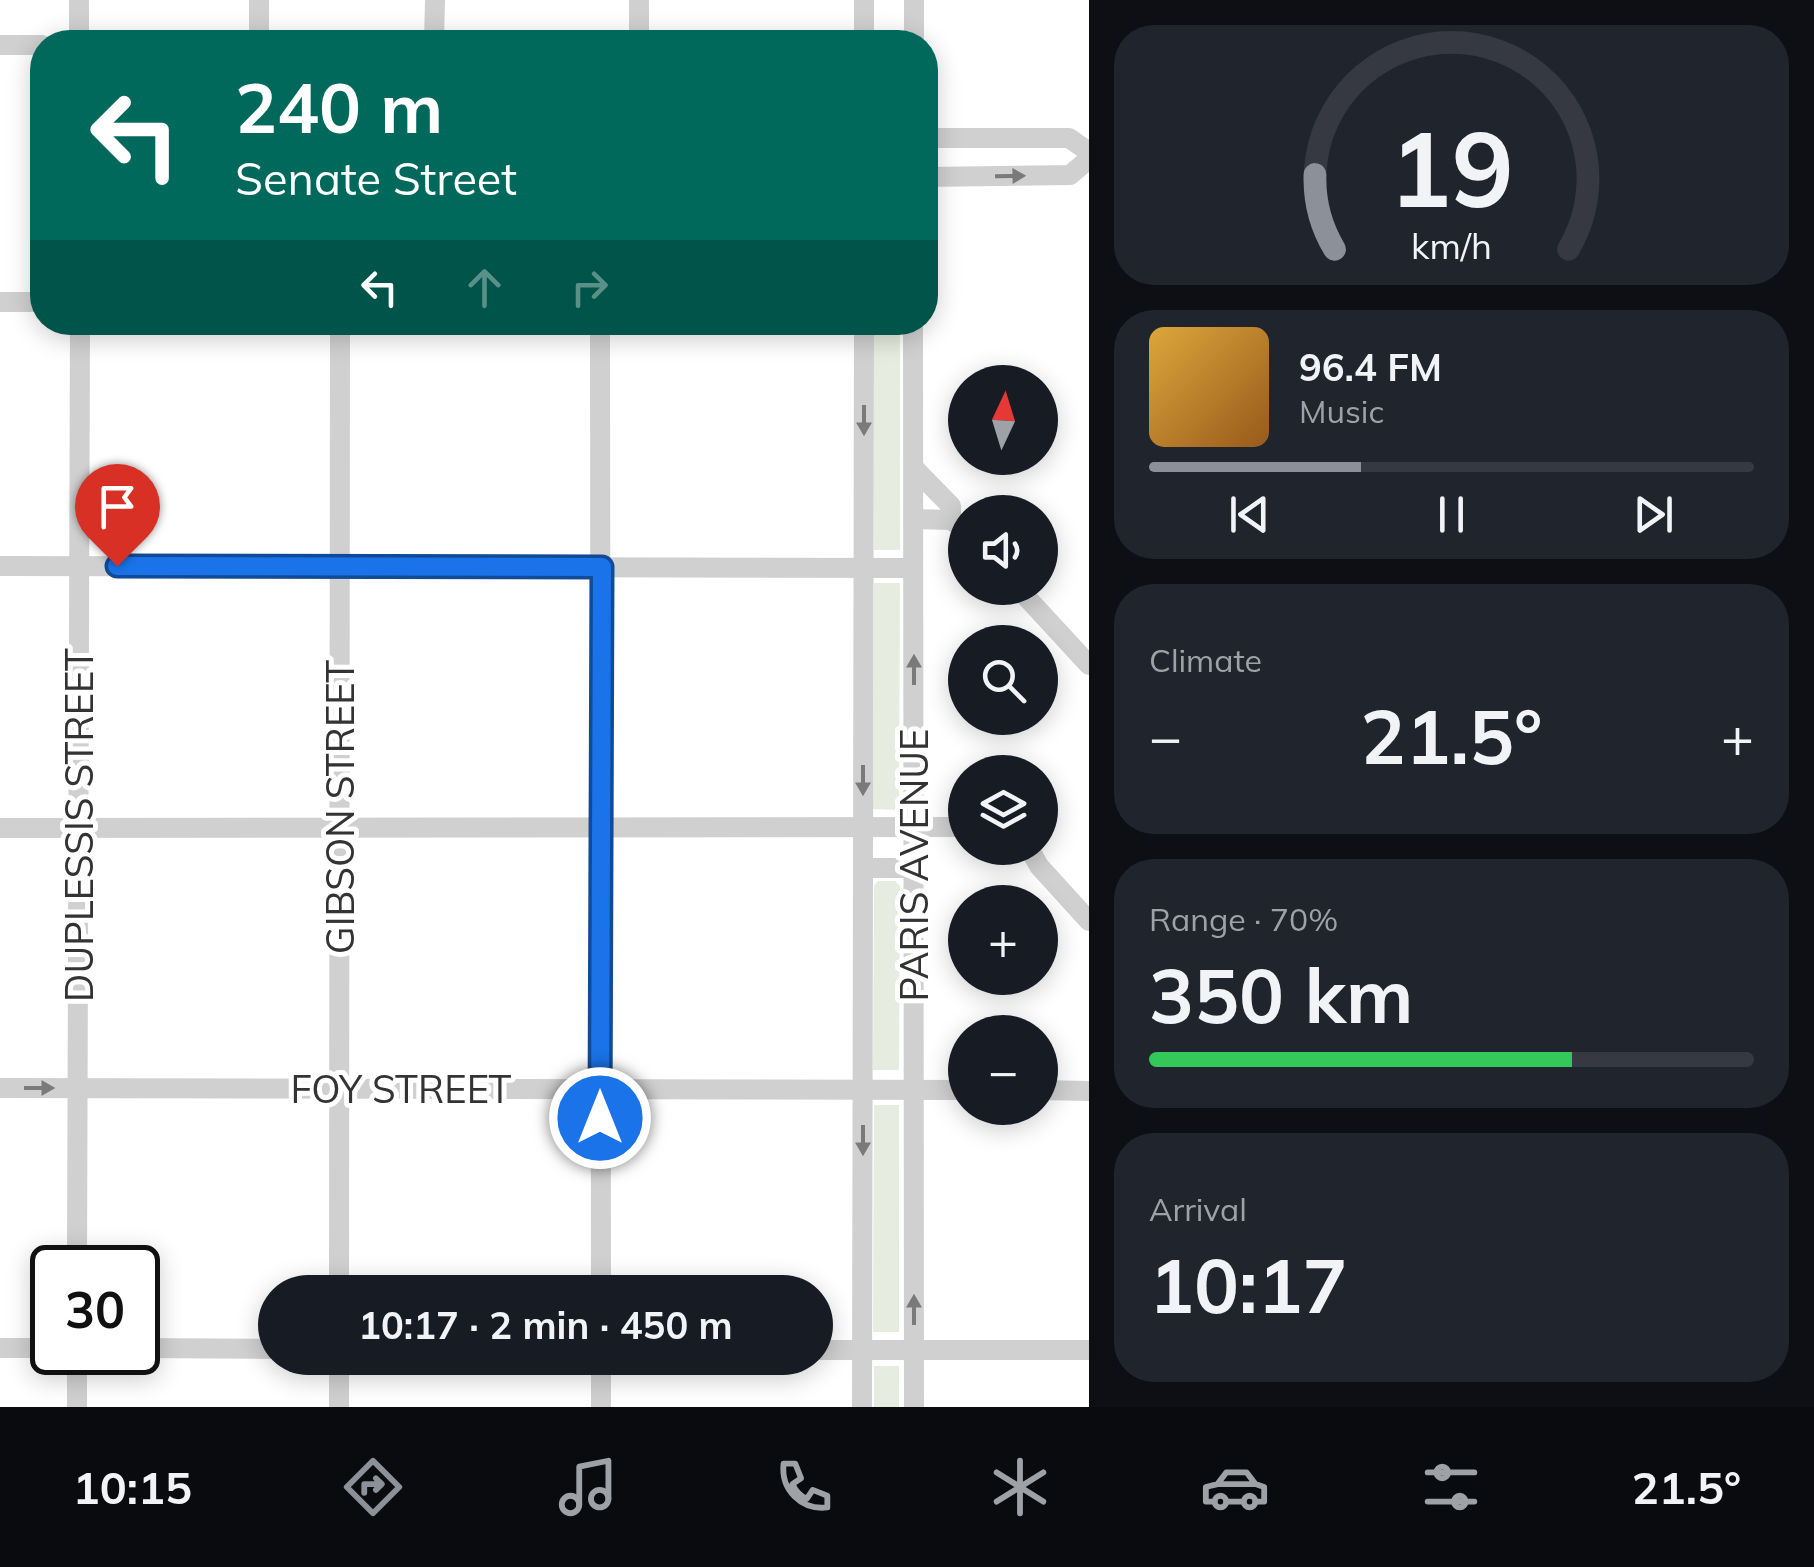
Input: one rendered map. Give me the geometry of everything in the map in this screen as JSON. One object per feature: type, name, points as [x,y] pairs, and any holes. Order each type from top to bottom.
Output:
[{"type":"street","points":[[78,0],[78,30]]},
{"type":"street","points":[[259,0],[259,30]]},
{"type":"street","points":[[434,30],[435,0]]},
{"type":"street","points":[[639,0],[639,30]]},
{"type":"street","points":[[864,0],[864,30]]},
{"type":"street","points":[[914,0],[914,30]]},
{"type":"street","points":[[0,45],[30,45]]},
{"type":"street","points":[[938,138],[1069,138],[1089,156],[1070,175],[938,177]]},
{"type":"street","points":[[0,302],[30,302]]},
{"type":"street","name":"DUPLESSIS STREET","points":[[77,1245],[80,335]]},
{"type":"street","name":"GIBSON STREET","points":[[340,335],[340,1275]]},
{"type":"street","points":[[600,335],[601,1275]]},
{"type":"street","name":"PARIS AVENUE","points":[[862,1407],[864,335]]},
{"type":"street","name":"PARIS AVENUE","points":[[914,335],[914,1407]]},
{"type":"street","points":[[914,468],[948,503]]},
{"type":"street","points":[[914,518],[948,523]]},
{"type":"street","points":[[0,566],[914,568]]},
{"type":"street","points":[[1034,605],[1089,665]]},
{"type":"street","points":[[0,828],[948,827]]},
{"type":"street","points":[[1038,865],[1089,920]]},
{"type":"street","points":[[863,868],[914,868]]},
{"type":"street","name":"FOY STREET","points":[[0,1088],[948,1090]]},
{"type":"street","points":[[1058,1090],[1089,1091]]},
{"type":"street","points":[[0,1348],[30,1348]]},
{"type":"street","points":[[160,1348],[258,1348]]},
{"type":"street","points":[[833,1350],[1089,1350]]},
{"type":"street","points":[[77,1375],[77,1407]]},
{"type":"street","points":[[340,1375],[340,1407]]},
{"type":"street","points":[[601,1407],[602,1375]]},
{"type":"shaded area","points":[[874,335],[900,335],[900,550],[874,550]]},
{"type":"shaded area","points":[[874,583],[900,583],[899,810],[873,809]]},
{"type":"shaded area","points":[[878,881],[895,881],[900,886],[899,1070],[873,1070],[874,886]]},
{"type":"shaded area","points":[[874,1105],[899,1105],[899,1332],[873,1332]]},
{"type":"shaded area","points":[[874,1366],[899,1366],[899,1407],[874,1407]]},
{"type":"route","points":[[117,566],[602,567],[600,1118]]}]
